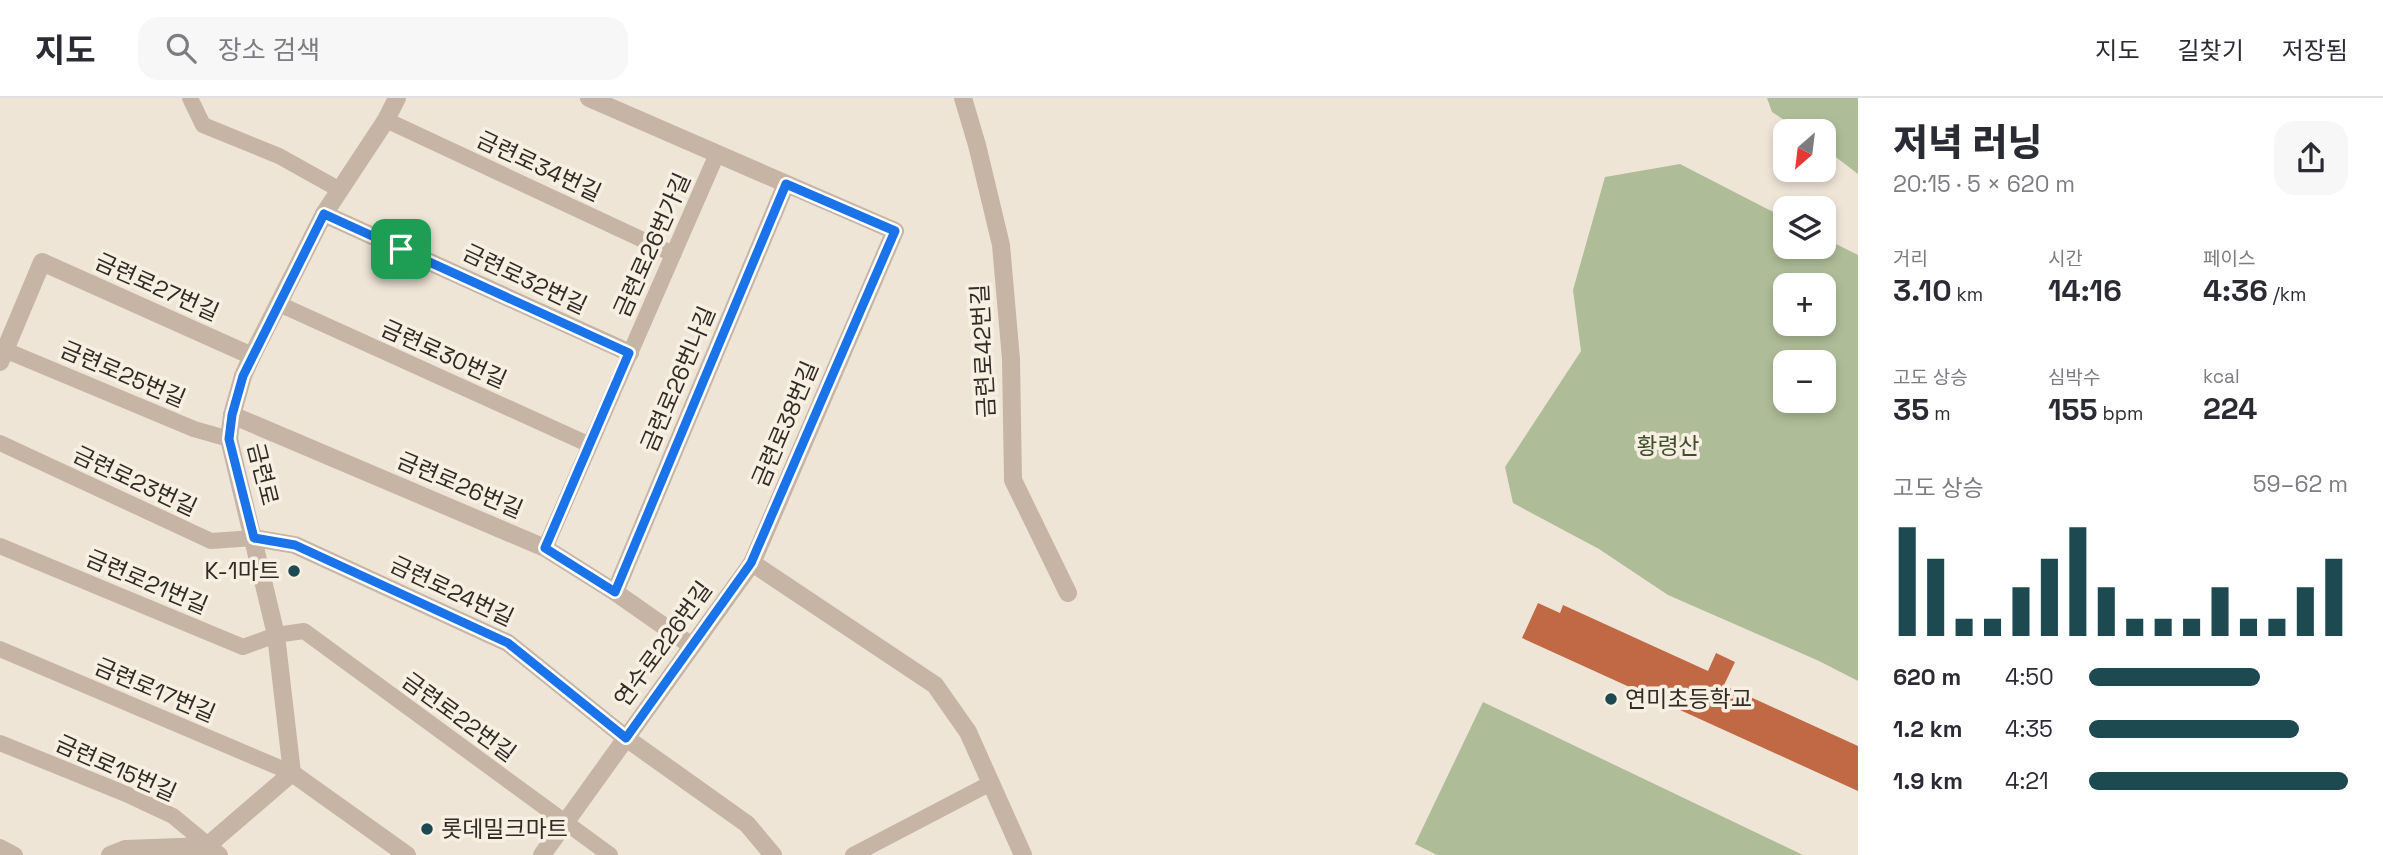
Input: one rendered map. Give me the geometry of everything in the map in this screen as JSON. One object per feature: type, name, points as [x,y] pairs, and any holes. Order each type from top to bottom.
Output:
[{"type":"street","name":"금련로","points":[[292,773],[276,635],[229,439],[232,415],[243,376],[252,356],[324,214],[386,120],[397,98]]},
{"type":"street","name":"금련로38번길","points":[[589,98],[895,231],[751,563]]},
{"type":"street","name":"금련로42번길","points":[[962,98],[977,145],[1001,245],[1011,359],[1013,480],[1068,593]]},
{"type":"street","name":"금련로26번나길","points":[[615,592],[786,184]]},
{"type":"street","name":"금련로32번길","points":[[324,214],[629,353]]},
{"type":"street","name":"금련로27번길","points":[[2,353],[42,262],[252,356]]},
{"type":"street","name":"금련로26번길","points":[[232,415],[545,548],[615,592],[692,646]]},
{"type":"street","name":"금련로24번길","points":[[254,538],[295,545],[508,643],[626,738],[747,824],[773,855]]},
{"type":"street","name":"연수로226번길","points":[[542,855],[751,563]]},
{"type":"street","points":[[751,563],[935,685],[968,732],[1024,855]]},
{"type":"street","points":[[110,855],[125,849],[214,850],[292,773],[407,855]]},
{"type":"lane","points":[[190,98],[203,125],[279,156],[340,190]]},
{"type":"lane","name":"금련로34번길","points":[[386,120],[673,254]]},
{"type":"lane","name":"금련로26번가길","points":[[545,548],[717,153]]},
{"type":"lane","name":"금련로30번길","points":[[279,304],[590,445]]},
{"type":"lane","name":"금련로25번길","points":[[2,353],[194,429],[229,439]]},
{"type":"lane","name":"금련로23번길","points":[[0,443],[211,541],[254,538]]},
{"type":"lane","name":"금련로21번길","points":[[0,546],[243,647],[276,635]]},
{"type":"lane","name":"금련로22번길","points":[[276,635],[304,631],[610,855]]},
{"type":"lane","name":"금련로17번길","points":[[0,649],[292,773]]},
{"type":"lane","name":"금련로15번길","points":[[0,743],[173,816],[214,850]]},
{"type":"lane","points":[[853,855],[991,783]]},
{"type":"lane","points":[[0,847],[15,855]]},
{"type":"green space","points":[[1767,98],[1858,98],[1858,174],[1836,157],[1836,119],[1783,119],[1772,112]]},
{"type":"green space","name":"황령산","points":[[1680,164],[1773,212],[1773,259],[1836,259],[1836,244],[1858,255],[1858,681],[1819,661],[1668,595],[1599,549],[1513,503],[1505,467],[1581,351],[1573,290],[1605,177]]},
{"type":"green space","points":[[1483,702],[1803,855],[1437,855],[1415,844]]},
{"type":"building","points":[[1538,603],[1560,613],[1563,605],[1708,671],[1716,653],[1735,662],[1724,685],[1858,746],[1858,791],[1522,638]]},
{"type":"place","name":"K-1마트","points":[[294,571]]},
{"type":"place","name":"연미초등학교","points":[[1611,699]]},
{"type":"place","name":"롯데밀크마트","points":[[427,829]]},
{"type":"route","points":[[786,184],[895,231],[751,563],[626,738],[508,643],[295,545],[254,538],[229,439],[232,415],[243,376],[324,214],[401,249],[629,353],[545,548],[615,592],[786,184]]}]
